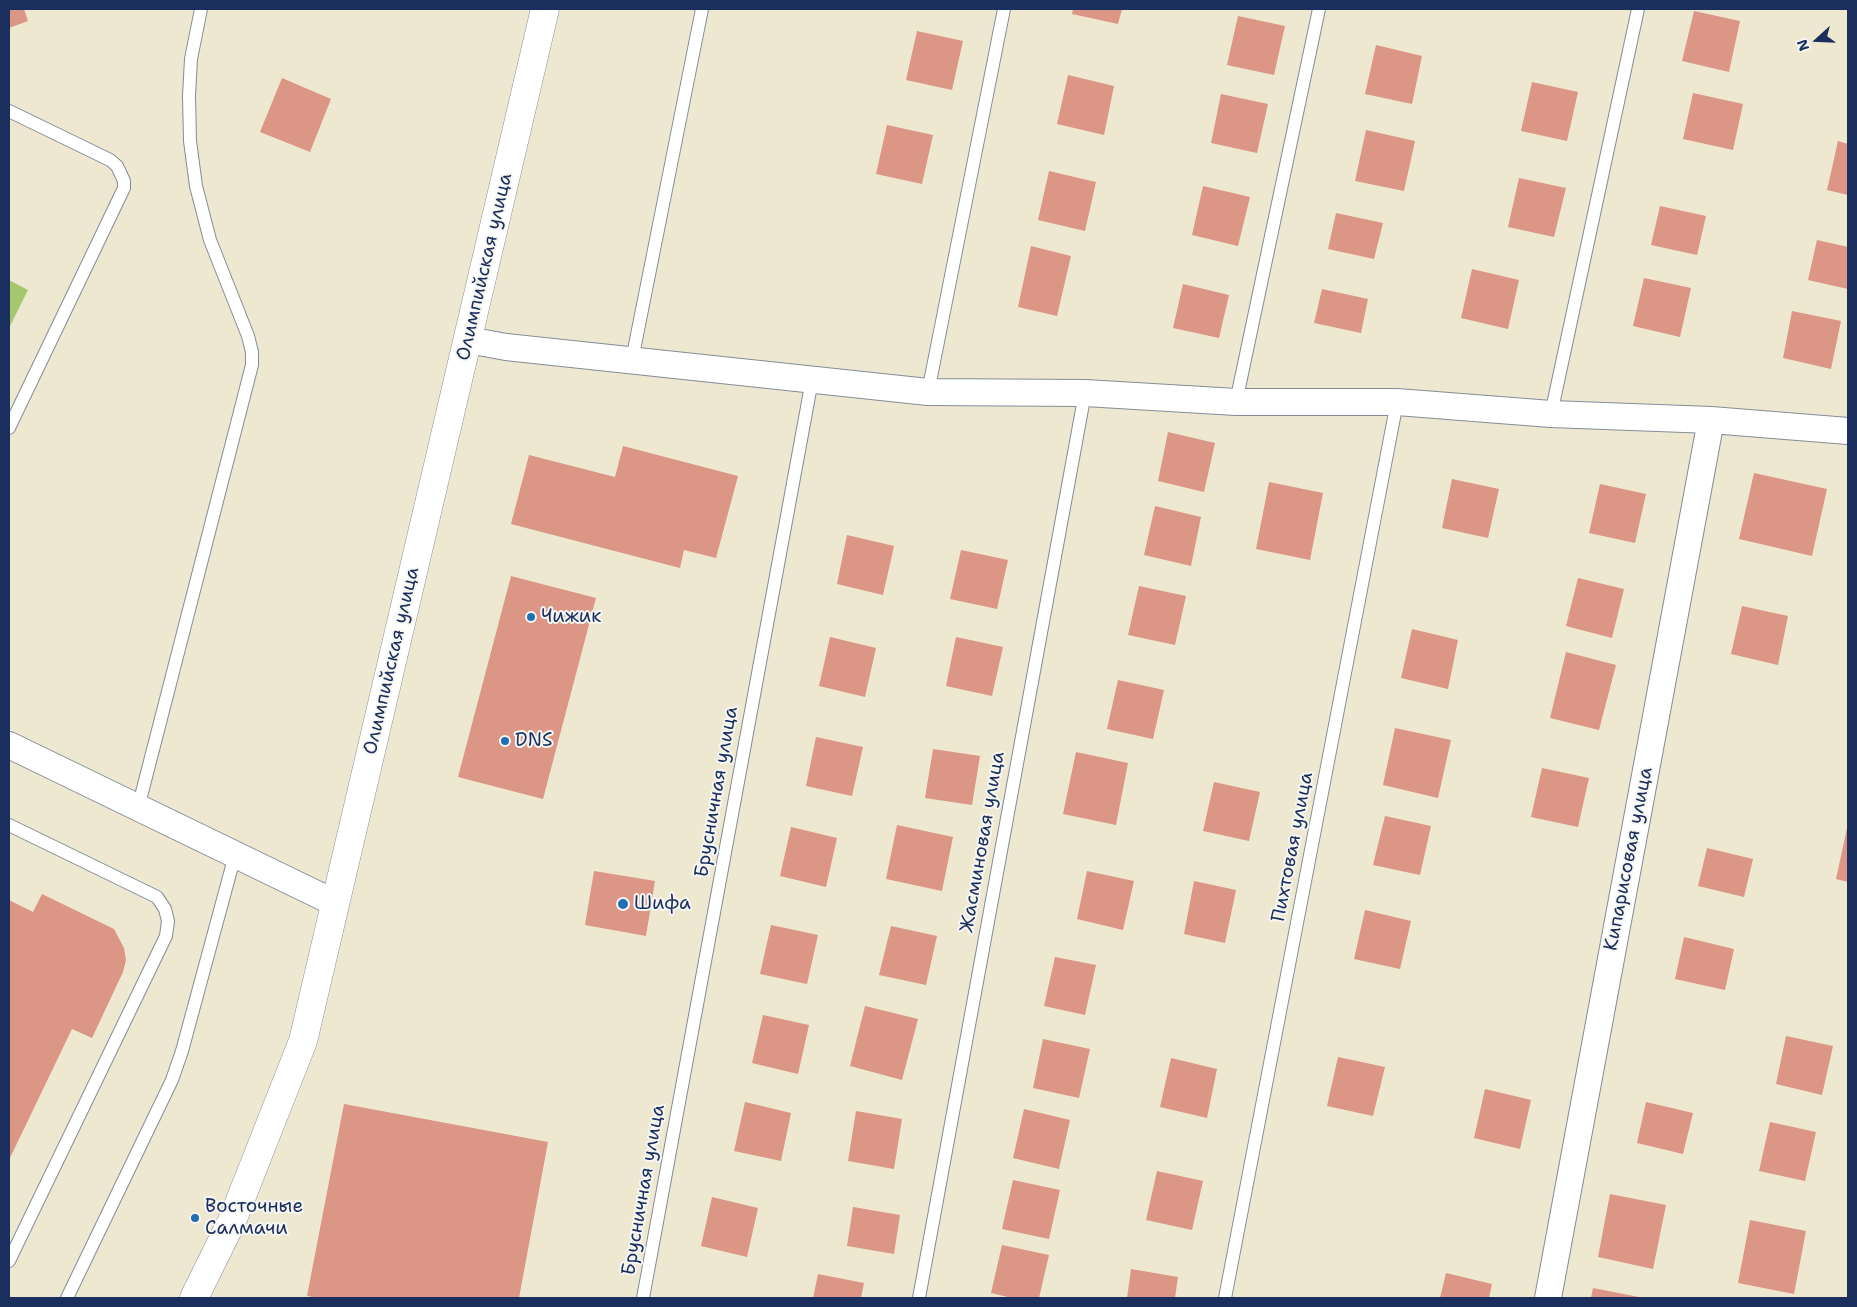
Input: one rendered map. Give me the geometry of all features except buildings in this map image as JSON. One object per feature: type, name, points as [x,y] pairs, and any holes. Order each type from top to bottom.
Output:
[{"type":"street","name":"Олимпийская улица","points":[[194,1298],[232,1221],[302,1041],[545,9]]},
{"type":"street","points":[[468,340],[506,347],[928,392],[1085,393],[1236,402],[1397,402],[1551,414],[1711,420],[1848,431]]},
{"type":"street","name":"Кипарисовая улица","points":[[1548,1298],[1711,420]]},
{"type":"street","points":[[9,746],[335,903]]},
{"type":"lane","points":[[138,808],[252,365],[252,352],[248,336],[210,240],[196,186],[190,141],[189,96],[191,59],[201,9]]},
{"type":"lane","points":[[632,360],[702,9]]},
{"type":"lane","points":[[928,392],[1004,9]]},
{"type":"lane","points":[[1236,402],[1319,9]]},
{"type":"lane","points":[[1551,414],[1638,9]]},
{"type":"lane","points":[[9,111],[110,160],[117,166],[124,181],[124,188],[9,428]]},
{"type":"lane","name":"Брусничная улица","points":[[643,1298],[812,380]]},
{"type":"lane","name":"Жасминовая улица","points":[[919,1298],[1085,393]]},
{"type":"lane","name":"Пихтовая улица","points":[[1225,1298],[1397,402]]},
{"type":"lane","points":[[9,825],[157,897],[165,909],[168,921],[166,936],[9,1261]]},
{"type":"lane","points":[[67,1298],[172,1080],[182,1052],[235,855]]},
{"type":"green space","points":[[9,280],[28,290],[9,328]]},
{"type":"place","name":"Чижик","points":[[531,617]]},
{"type":"place","name":"DNS","points":[[505,741]]},
{"type":"place","name":"Шифа","points":[[623,904]]},
{"type":"place","name":"Восточные Салмачи","points":[[195,1218]]}]
